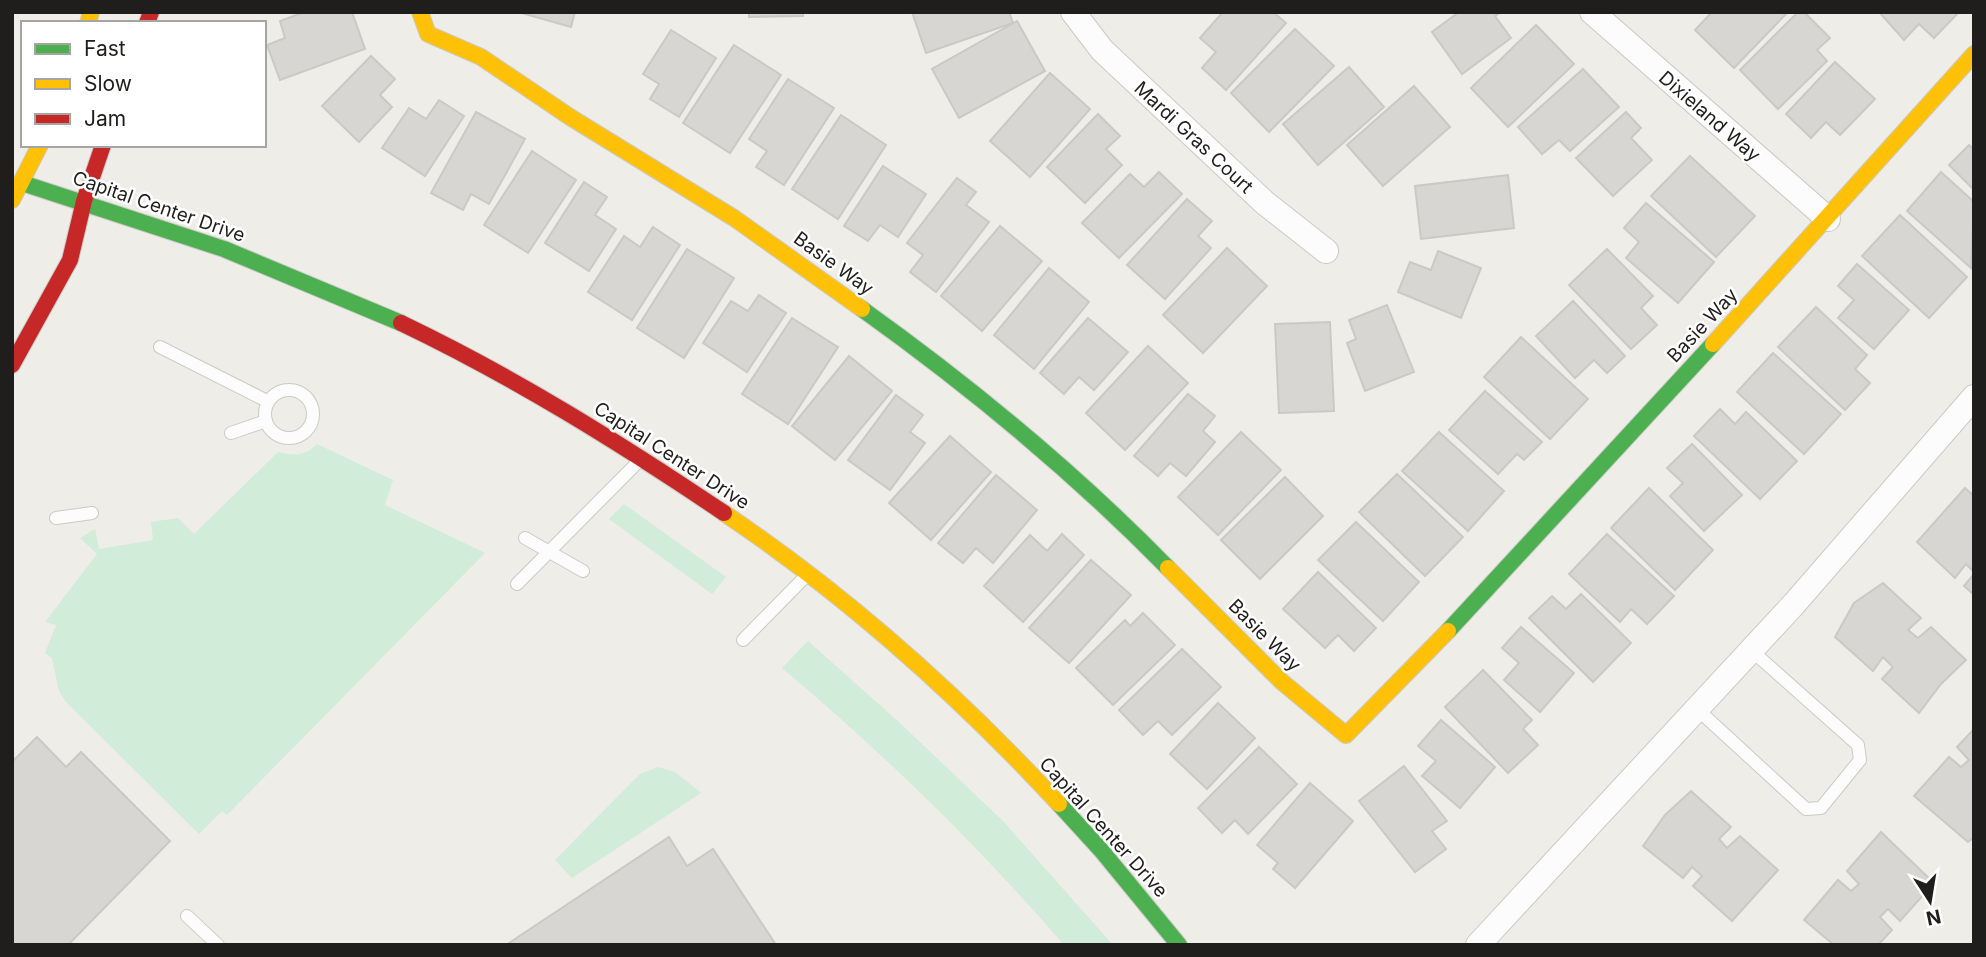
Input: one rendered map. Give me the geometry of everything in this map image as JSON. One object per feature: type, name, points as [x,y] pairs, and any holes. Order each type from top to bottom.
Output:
[{"type":"street","name":"Basie Way","points":[[420,12],[428,34],[481,57],[570,117],[734,218],[933,360],[1047,452],[1146,545],[1281,681],[1346,735],[1395,688],[1828,219],[1974,54]]},
{"type":"street","name":"Mardi Gras Court","points":[[1073,12],[1102,50],[1265,203],[1326,251]]},
{"type":"street","name":"Dixieland Way","points":[[1592,12],[1828,219]]},
{"type":"street","points":[[12,200],[39,147]]},
{"type":"street","points":[[12,365],[70,260],[84,201],[102,147]]},
{"type":"street","name":"Capital Center Drive","points":[[22,183],[208,242],[314,284],[419,331],[521,385],[643,458],[808,575],[900,651],[985,729],[1065,811],[1179,945]]},
{"type":"street","points":[[1482,943],[1971,405]]},
{"type":"lane","points":[[160,346],[267,401]]},
{"type":"lane","points":[[282,391],[300,393],[308,399],[313,417],[304,433],[286,438],[270,429],[266,421],[267,401],[282,391]]},
{"type":"lane","points":[[231,433],[266,421]]},
{"type":"lane","points":[[517,584],[643,458]]},
{"type":"lane","points":[[56,518],[92,513]]},
{"type":"lane","points":[[525,538],[551,550],[583,571]]},
{"type":"lane","points":[[743,640],[808,575]]},
{"type":"lane","points":[[1697,709],[1806,809],[1821,808],[1860,760],[1858,745],[1751,650]]},
{"type":"lane","points":[[187,916],[218,945]]},
{"type":"green space","points":[[317,444],[393,480],[385,505],[485,553],[227,815],[222,811],[199,834],[66,702],[59,691],[52,658],[45,653],[56,625],[45,622],[97,554],[80,538],[95,529],[99,549],[153,540],[151,522],[178,518],[194,534],[278,452],[299,454],[309,451]]},
{"type":"green space","points":[[624,504],[726,577],[712,594],[609,519]]},
{"type":"green space","points":[[808,641],[900,723],[1003,821],[1113,945],[1064,945],[998,871],[929,801],[857,733],[782,668]]},
{"type":"green space","points":[[658,767],[675,772],[701,793],[572,878],[555,860],[640,774]]},
{"type":"building","points":[[304,12],[352,12],[365,49],[280,80],[267,45],[285,38],[280,21]]},
{"type":"building","points":[[518,12],[575,12],[571,27]]},
{"type":"building","points":[[749,12],[803,12],[803,16],[749,17]]},
{"type":"building","points":[[912,12],[1009,12],[1013,23],[926,53]]},
{"type":"building","points":[[1223,12],[1273,12],[1286,23],[1226,90],[1202,68],[1216,52],[1200,38]]},
{"type":"building","points":[[1459,12],[1501,12],[1495,16],[1511,38],[1462,74],[1432,32]]},
{"type":"building","points":[[1712,12],[1788,12],[1734,68],[1695,30]]},
{"type":"building","points":[[1798,12],[1804,12],[1830,38],[1817,50],[1827,61],[1778,109],[1740,70]]},
{"type":"building","points":[[1879,12],[1959,12],[1934,38],[1919,24],[1904,40]]},
{"type":"building","points":[[1017,21],[1045,71],[959,118],[932,69]]},
{"type":"building","points":[[1536,25],[1574,64],[1508,127],[1471,88]]},
{"type":"building","points":[[1295,29],[1334,66],[1269,132],[1231,93]]},
{"type":"building","points":[[671,30],[716,58],[679,117],[650,99],[659,84],[643,74]]},
{"type":"building","points":[[734,45],[781,75],[730,153],[683,123]]},
{"type":"building","points":[[371,56],[395,79],[380,95],[392,107],[359,142],[322,106]]},
{"type":"building","points":[[1835,62],[1875,99],[1840,135],[1826,122],[1811,138],[1786,114]]},
{"type":"building","points":[[1349,67],[1384,107],[1318,165],[1283,124]]},
{"type":"building","points":[[1583,69],[1619,107],[1570,151],[1559,140],[1542,154],[1518,127]]},
{"type":"building","points":[[1050,73],[1090,109],[1030,177],[990,141]]},
{"type":"building","points":[[788,79],[834,108],[784,185],[756,167],[767,151],[749,139]]},
{"type":"building","points":[[1414,86],[1450,127],[1383,186],[1347,145]]},
{"type":"building","points":[[439,100],[464,116],[425,176],[382,148],[409,108],[426,119]]},
{"type":"building","points":[[476,112],[525,139],[489,204],[471,194],[463,210],[431,193]]},
{"type":"building","points":[[1626,112],[1641,128],[1631,138],[1652,160],[1613,196],[1576,158]]},
{"type":"building","points":[[1098,114],[1120,136],[1106,149],[1122,165],[1085,203],[1047,167]]},
{"type":"building","points":[[841,115],[886,145],[838,219],[792,189]]},
{"type":"building","points":[[1969,145],[1974,149],[1974,190],[1949,165]]},
{"type":"building","points":[[532,151],[576,180],[528,253],[484,225]]},
{"type":"building","points":[[1690,156],[1755,216],[1716,257],[1651,196]]},
{"type":"building","points":[[883,166],[926,194],[898,237],[880,225],[868,241],[844,226]]},
{"type":"building","points":[[1159,172],[1182,194],[1119,258],[1082,223],[1130,174],[1144,187]]},
{"type":"building","points":[[1941,172],[1974,202],[1971,268],[1907,211]]},
{"type":"building","points":[[1508,175],[1514,228],[1421,239],[1415,186]]},
{"type":"building","points":[[957,178],[976,192],[966,205],[989,222],[936,292],[910,272],[923,255],[907,243]]},
{"type":"building","points":[[584,182],[607,197],[595,215],[616,229],[589,271],[545,243]]},
{"type":"building","points":[[1187,199],[1212,221],[1198,236],[1211,248],[1165,299],[1127,265]]},
{"type":"building","points":[[1646,203],[1714,262],[1678,303],[1626,258],[1639,242],[1624,228]]},
{"type":"building","points":[[1900,215],[1967,277],[1929,318],[1862,256]]},
{"type":"building","points":[[1000,226],[1042,261],[982,331],[941,296]]},
{"type":"building","points":[[653,227],[680,245],[632,320],[588,292],[624,236],[640,247]]},
{"type":"building","points":[[1227,248],[1267,286],[1203,353],[1163,315]]},
{"type":"building","points":[[687,249],[734,278],[684,358],[637,328]]},
{"type":"building","points":[[1607,249],[1653,296],[1641,308],[1657,325],[1631,349],[1569,285]]},
{"type":"building","points":[[1438,251],[1481,268],[1461,318],[1398,292],[1410,262],[1431,270]]},
{"type":"building","points":[[1857,264],[1909,310],[1874,349],[1838,318],[1854,300],[1838,286]]},
{"type":"building","points":[[1049,268],[1089,302],[1034,369],[994,335]]},
{"type":"building","points":[[759,295],[786,313],[747,372],[703,343],[731,301],[748,311]]},
{"type":"building","points":[[1573,301],[1625,356],[1607,373],[1594,360],[1575,378],[1536,336]]},
{"type":"building","points":[[1387,305],[1414,372],[1365,391],[1347,343],[1356,339],[1349,320]]},
{"type":"building","points":[[1816,307],[1867,355],[1855,369],[1870,383],[1845,410],[1778,347]]},
{"type":"building","points":[[792,318],[838,347],[788,424],[742,394]]},
{"type":"building","points":[[1088,318],[1128,352],[1094,390],[1079,377],[1064,394],[1040,373]]},
{"type":"building","points":[[1330,322],[1334,411],[1279,413],[1275,324]]},
{"type":"building","points":[[1521,337],[1588,399],[1550,439],[1484,377]]},
{"type":"building","points":[[1148,346],[1188,383],[1125,450],[1086,413]]},
{"type":"building","points":[[1773,353],[1841,414],[1804,454],[1737,392]]},
{"type":"building","points":[[849,356],[892,391],[835,460],[792,426]]},
{"type":"building","points":[[1485,391],[1542,442],[1524,460],[1517,454],[1498,474],[1449,430]]},
{"type":"building","points":[[1188,394],[1215,416],[1203,431],[1215,442],[1186,476],[1170,463],[1158,476],[1134,456]]},
{"type":"building","points":[[896,395],[923,415],[910,432],[925,443],[890,490],[848,460]]},
{"type":"building","points":[[1720,409],[1735,424],[1746,412],[1797,461],[1760,499],[1694,436]]},
{"type":"building","points":[[1241,432],[1281,470],[1218,535],[1178,497]]},
{"type":"building","points":[[1439,432],[1504,491],[1468,531],[1402,471]]},
{"type":"building","points":[[950,436],[991,472],[931,540],[889,503]]},
{"type":"building","points":[[1692,444],[1742,495],[1704,531],[1670,496],[1683,483],[1667,468]]},
{"type":"building","points":[[1397,474],[1463,537],[1425,576],[1359,512]]},
{"type":"building","points":[[996,475],[1037,510],[993,563],[976,548],[963,563],[938,543]]},
{"type":"building","points":[[1285,477],[1323,516],[1260,579],[1221,540]]},
{"type":"building","points":[[1649,488],[1713,550],[1675,590],[1611,528]]},
{"type":"building","points":[[1965,488],[1974,496],[1974,572],[1966,564],[1955,578],[1917,542]]},
{"type":"building","points":[[1356,522],[1419,582],[1383,621],[1318,560]]},
{"type":"building","points":[[1062,534],[1084,555],[1023,622],[984,586],[1030,535],[1047,551]]},
{"type":"building","points":[[1607,534],[1674,596],[1647,624],[1631,609],[1620,622],[1569,574]]},
{"type":"building","points":[[1091,560],[1131,595],[1069,663],[1029,628]]},
{"type":"building","points":[[1318,572],[1376,628],[1354,651],[1338,635],[1325,648],[1283,609]]},
{"type":"building","points":[[1974,574],[1974,595],[1964,586]]},
{"type":"building","points":[[1883,583],[1921,618],[1908,630],[1918,638],[1931,627],[1966,660],[1941,684],[1919,713],[1882,679],[1893,667],[1883,657],[1873,671],[1835,637],[1854,603]]},
{"type":"building","points":[[1581,594],[1631,643],[1593,682],[1529,618],[1552,596],[1566,609]]},
{"type":"building","points":[[1143,613],[1175,645],[1113,705],[1076,668],[1125,620],[1130,626]]},
{"type":"building","points":[[1521,627],[1574,673],[1540,712],[1504,680],[1519,663],[1502,648]]},
{"type":"building","points":[[1182,649],[1221,687],[1172,735],[1158,721],[1143,735],[1119,710]]},
{"type":"building","points":[[1483,670],[1532,720],[1523,729],[1538,745],[1508,773],[1445,707]]},
{"type":"building","points":[[1218,703],[1255,738],[1207,789],[1170,754]]},
{"type":"building","points":[[1441,720],[1495,767],[1460,808],[1422,776],[1436,761],[1418,746]]},
{"type":"building","points":[[1974,729],[1974,837],[1968,842],[1914,796],[1949,757],[1961,767],[1969,760],[1957,747]]},
{"type":"building","points":[[37,737],[66,767],[81,752],[170,841],[68,945],[12,945],[12,762]]},
{"type":"building","points":[[1259,747],[1297,784],[1248,834],[1235,820],[1222,833],[1198,808]]},
{"type":"building","points":[[1404,766],[1447,821],[1432,831],[1446,849],[1415,872],[1359,801]]},
{"type":"building","points":[[1310,783],[1353,821],[1295,888],[1273,869],[1278,863],[1257,845]]},
{"type":"building","points":[[1691,791],[1731,827],[1719,839],[1727,848],[1740,836],[1778,870],[1732,921],[1693,886],[1702,876],[1692,867],[1683,878],[1643,846],[1665,815]]},
{"type":"building","points":[[1881,832],[1934,883],[1900,921],[1888,909],[1880,917],[1892,930],[1878,945],[1834,945],[1804,920],[1838,880],[1851,891],[1859,884],[1847,871]]},
{"type":"building","points":[[669,837],[687,866],[713,849],[776,945],[506,945]]},
{"type":"traffic: fast","points":[[22,183],[224,249],[401,323]]},
{"type":"traffic: fast","points":[[862,309],[943,369],[1059,464],[1168,568]]},
{"type":"traffic: fast","points":[[1448,631],[1713,344]]},
{"type":"traffic: fast","points":[[1059,804],[1101,850],[1179,945]]},
{"type":"traffic: slow","points":[[89,21],[91,12]]},
{"type":"traffic: slow","points":[[420,12],[428,34],[481,57],[570,117],[734,218],[862,309]]},
{"type":"traffic: slow","points":[[1713,344],[1974,54]]},
{"type":"traffic: slow","points":[[12,200],[39,147]]},
{"type":"traffic: slow","points":[[724,513],[814,578],[900,649],[982,724],[1059,804]]},
{"type":"traffic: slow","points":[[1168,568],[1281,681],[1346,735],[1448,631]]},
{"type":"traffic: jam","points":[[148,21],[151,12]]},
{"type":"traffic: jam","points":[[12,365],[70,260],[84,201],[102,147]]},
{"type":"traffic: jam","points":[[401,323],[566,412],[724,513]]}]
